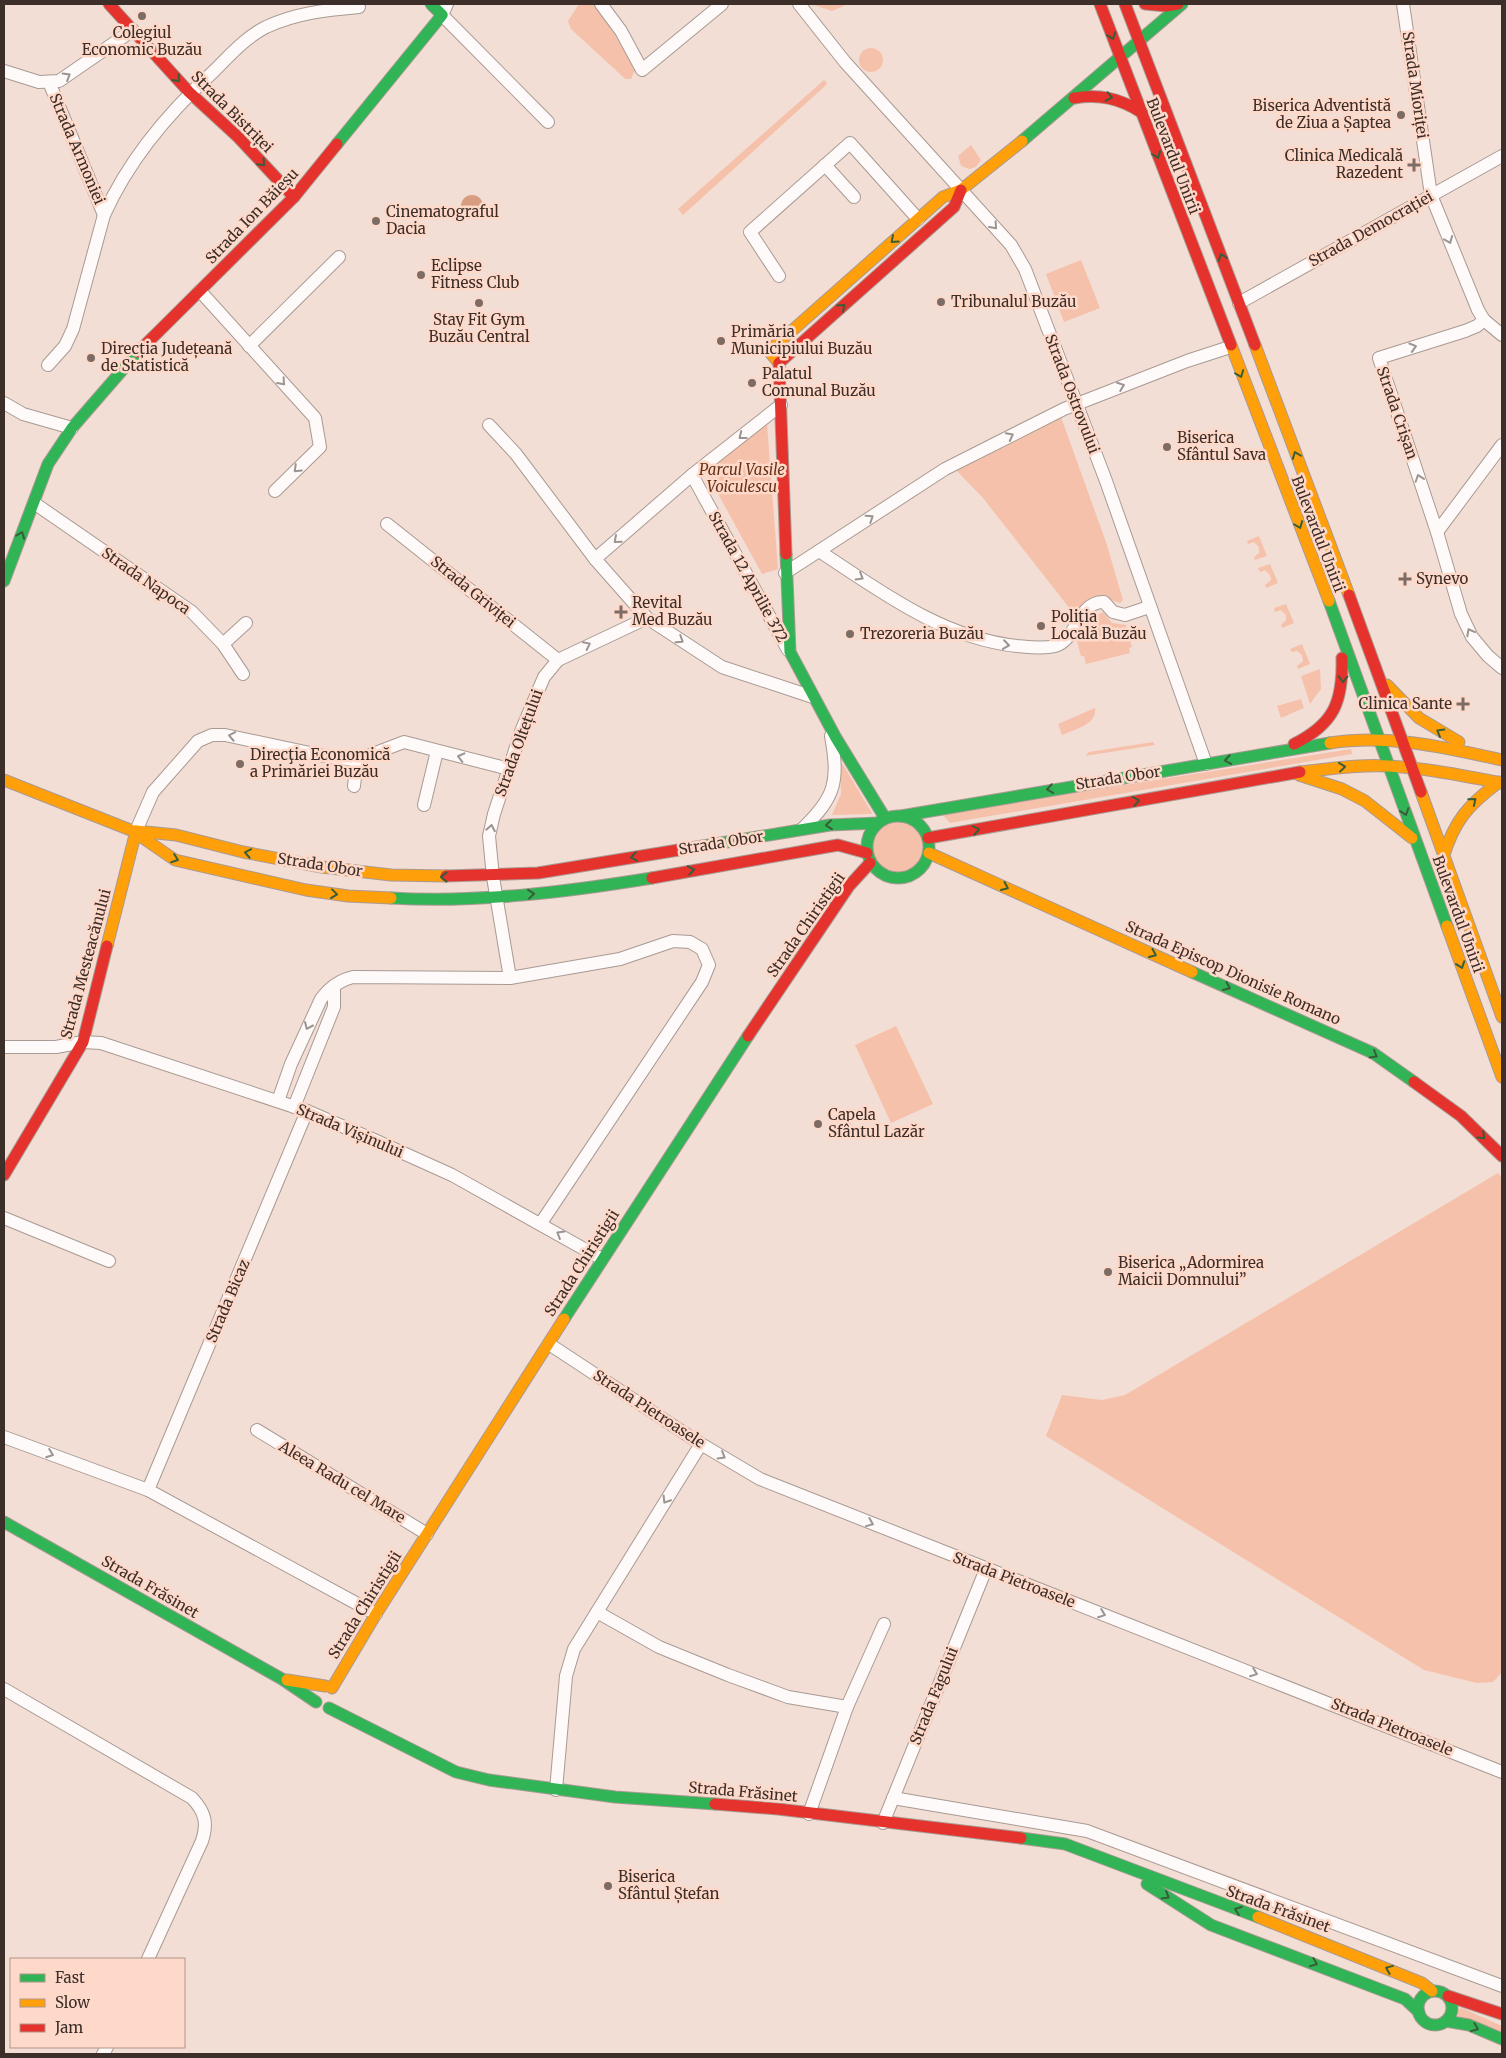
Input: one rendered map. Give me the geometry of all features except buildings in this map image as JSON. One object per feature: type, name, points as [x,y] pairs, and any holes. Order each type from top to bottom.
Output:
[{"type":"main road","name":"Strada Bistriței","points":[[109,4],[189,92],[238,137],[294,197]]},
{"type":"main road","points":[[431,4],[444,9]]},
{"type":"main road","name":"Bulevardul Unirii","points":[[1100,4],[1340,631],[1502,1077]]},
{"type":"main road","name":"Bulevardul Unirii","points":[[1125,4],[1378,674],[1502,1017]]},
{"type":"main road","points":[[1145,4],[1166,6],[1180,4]]},
{"type":"main road","points":[[881,821],[790,652],[785,573],[779,363],[769,351],[943,197],[961,190],[1074,98],[1180,4]]},
{"type":"main road","name":"Strada Ion Băieșu","points":[[4,581],[48,464],[72,428],[128,362],[294,197],[444,9]]},
{"type":"main road","points":[[1074,98],[1091,94],[1109,96],[1126,102],[1141,112]]},
{"type":"main road","points":[[779,363],[954,206],[961,190]]},
{"type":"main road","points":[[1276,752],[1303,740],[1320,729],[1334,712],[1344,684],[1340,631]]},
{"type":"main road","points":[[1378,674],[1397,697],[1424,723],[1452,739],[1501,759]]},
{"type":"main road","points":[[1276,752],[1378,738],[1430,743],[1501,759]]},
{"type":"main road","name":"Strada Obor","points":[[901,816],[1276,752]]},
{"type":"main road","name":"Strada Obor","points":[[928,838],[1295,773],[1353,766],[1412,768],[1500,783]]},
{"type":"main road","points":[[1295,773],[1342,789],[1365,801],[1414,839]]},
{"type":"main road","points":[[4,780],[136,832]]},
{"type":"main road","points":[[1443,858],[1449,834],[1460,813],[1500,783]]},
{"type":"main road","points":[[901,816],[918,823],[928,838],[928,853],[922,867],[916,872],[901,878],[884,876],[869,858],[868,837],[881,821],[901,816]]},
{"type":"main road","name":"Strada Obor","points":[[136,832],[176,835],[243,852],[322,867],[392,875],[493,877],[538,873],[830,824],[881,821]]},
{"type":"main road","name":"Strada Obor","points":[[136,832],[171,859],[317,892],[398,899],[497,898],[680,872],[838,845],[869,858]]},
{"type":"main road","name":"Strada Mesteacănului","points":[[4,1176],[83,1042],[136,832]]},
{"type":"main road","name":"Strada Episcop Dionisie Romano","points":[[928,853],[1374,1053],[1462,1116],[1502,1156]]},
{"type":"main road","name":"Strada Chiristigii","points":[[331,1690],[376,1614],[602,1259],[805,950],[869,858]]},
{"type":"main road","name":"Strada Frăsinet","points":[[4,1522],[282,1678],[322,1708],[329,1708],[456,1772],[489,1780],[556,1790],[809,1814],[1050,1840],[1308,1936],[1422,1982],[1432,1991]]},
{"type":"main road","name":"Strada Frăsinet","points":[[282,1678],[331,1690],[379,1734]]},
{"type":"main road","points":[[316,1702],[316,1692],[331,1690],[335,1704],[329,1708]]},
{"type":"main road","name":"Strada Frăsinet","points":[[1110,1862],[1211,1925],[1405,1999],[1419,2012]]},
{"type":"main road","points":[[1448,1996],[1452,2006],[1450,2016],[1446,2020],[1436,2025],[1430,2024],[1421,2017],[1419,2012],[1423,1996],[1432,1991],[1448,1996],[1502,2014]]},
{"type":"main road","points":[[1446,2020],[1469,2025],[1502,2040]]},
{"type":"street","points":[[601,4],[621,30],[642,70],[722,4]]},
{"type":"street","name":"Strada Ostrovului","points":[[799,4],[845,62],[1011,245],[1026,269],[1106,481],[1206,764]]},
{"type":"street","name":"Strada Mioriței","points":[[1403,4],[1431,195]]},
{"type":"street","name":"Strada Armoniei","points":[[48,365],[65,346],[73,329],[104,215],[112,198],[155,131],[189,92],[235,49],[264,28],[292,16],[315,10],[359,7]]},
{"type":"street","points":[[444,9],[548,122]]},
{"type":"street","points":[[4,71],[27,79],[49,82],[69,75],[132,30]]},
{"type":"street","name":"Strada Armoniei","points":[[49,82],[104,215]]},
{"type":"street","points":[[779,276],[750,232],[850,143],[918,219]]},
{"type":"street","name":"Strada Democrației","points":[[1239,303],[1502,156]]},
{"type":"street","points":[[825,165],[854,197]]},
{"type":"street","points":[[1431,195],[1472,299],[1484,320],[1502,335]]},
{"type":"street","points":[[249,346],[340,257]]},
{"type":"street","points":[[200,291],[315,418],[320,446],[275,491]]},
{"type":"street","name":"Strada Crișan","points":[[1484,320],[1477,326],[1465,331],[1379,358],[1437,532],[1461,614],[1472,637],[1488,656],[1502,668]]},
{"type":"street","points":[[785,573],[945,469],[1075,403],[1230,347]]},
{"type":"street","points":[[4,403],[23,414]]},
{"type":"street","points":[[595,559],[692,475],[780,405]]},
{"type":"street","points":[[4,413],[23,414],[72,428]]},
{"type":"street","points":[[489,425],[516,454],[595,559],[647,618],[722,668],[813,697]]},
{"type":"street","points":[[1437,532],[1502,445]]},
{"type":"street","name":"Strada 12 Aprilie 372","points":[[692,475],[790,652]]},
{"type":"street","name":"Strada Napoca","points":[[34,503],[192,612],[223,644],[243,674]]},
{"type":"street","name":"Strada Griviței","points":[[387,524],[558,660]]},
{"type":"street","points":[[819,551],[935,622],[968,637],[1001,644],[1035,648],[1056,645],[1069,636],[1088,608],[1099,602],[1104,602],[1113,612],[1125,615],[1149,607]]},
{"type":"street","name":"Strada Oltețului","points":[[497,898],[489,836],[508,769],[522,729],[544,677],[558,660],[647,618]]},
{"type":"street","points":[[223,644],[246,623]]},
{"type":"street","points":[[802,829],[822,811],[834,784],[835,756],[830,726]]},
{"type":"street","points":[[136,832],[153,792],[198,740],[205,736],[225,735],[329,757],[357,760],[404,742],[508,769]]},
{"type":"street","points":[[424,805],[437,751]]},
{"type":"street","points":[[354,786],[357,760]]},
{"type":"street","points":[[497,898],[510,978]]},
{"type":"street","points":[[278,1102],[291,1064],[321,999],[340,981],[353,976],[510,978],[620,959],[673,941],[690,942],[702,949],[709,965],[702,982],[540,1223]]},
{"type":"street","points":[[294,1107],[334,1007],[334,986]]},
{"type":"street","name":"Strada Vișinului","points":[[4,1047],[56,1047],[83,1042],[101,1042],[307,1111],[452,1175],[602,1259]]},
{"type":"street","name":"Strada Bicaz","points":[[148,1490],[307,1111]]},
{"type":"street","points":[[4,1218],[109,1261]]},
{"type":"street","name":"Strada Pietroasele","points":[[549,1344],[701,1444],[760,1479],[1502,1772]]},
{"type":"street","name":"Aleea Radu cel Mare","points":[[257,1430],[427,1534]]},
{"type":"street","points":[[4,1437],[148,1490],[376,1614]]},
{"type":"street","points":[[556,1790],[566,1676],[574,1649],[701,1444]]},
{"type":"street","name":"Strada Fagului","points":[[883,1823],[986,1569]]},
{"type":"street","points":[[598,1612],[659,1647],[745,1681],[788,1697],[847,1707]]},
{"type":"street","points":[[809,1814],[847,1707],[884,1624]]},
{"type":"street","points":[[4,1688],[192,1798],[203,1810],[207,1828],[148,1958]]},
{"type":"street","points":[[893,1798],[1088,1831],[1502,1986]]},
{"type":"green space","points":[[579,4],[595,4],[636,68],[631,79],[625,79],[571,29],[568,21]]},
{"type":"green space","points":[[811,4],[848,4],[832,11]]},
{"type":"green space","points":[[871,48],[880,51],[883,60],[880,69],[871,72],[862,69],[859,60],[862,51]]},
{"type":"green space","points":[[824,80],[827,83],[825,86],[683,215],[678,209]]},
{"type":"green space","points":[[971,145],[981,160],[976,167],[969,169],[961,166],[958,156]]},
{"type":"green space","points":[[1081,260],[1100,308],[1064,322],[1046,274]]},
{"type":"green space","points":[[1061,417],[1106,542],[1123,600],[1120,603],[1099,596],[1088,599],[1074,614],[983,498],[956,470]]},
{"type":"green space","name":"Parcul Vasile Voiculescu","points":[[767,424],[778,569],[762,574],[705,470]]},
{"type":"green space","points":[[1259,536],[1267,556],[1255,560],[1254,557],[1259,553],[1259,547],[1254,542],[1248,544],[1247,541]]},
{"type":"green space","points":[[1270,564],[1278,583],[1266,588],[1265,585],[1271,580],[1270,575],[1265,570],[1260,572],[1258,568]]},
{"type":"green space","points":[[1286,604],[1294,623],[1282,628],[1281,625],[1286,620],[1286,615],[1281,610],[1275,612],[1274,608]]},
{"type":"green space","points":[[1103,612],[1112,623],[1126,625],[1132,647],[1129,648],[1130,653],[1086,664],[1084,656],[1081,656],[1077,641],[1089,619]]},
{"type":"green space","points":[[1302,644],[1310,664],[1298,669],[1297,666],[1303,661],[1302,655],[1297,651],[1292,652],[1290,649]]},
{"type":"green space","points":[[1320,669],[1321,689],[1310,704],[1301,676]]},
{"type":"green space","points":[[1301,699],[1304,708],[1281,718],[1277,706]]},
{"type":"green space","points":[[1095,708],[1093,719],[1084,726],[1062,735],[1058,724]]},
{"type":"green space","points":[[1153,742],[1155,745],[1085,756],[1089,752]]},
{"type":"green space","points":[[1351,749],[1352,754],[950,823],[942,814]]},
{"type":"green space","points":[[842,763],[871,814],[832,815],[841,794],[840,764]]},
{"type":"green space","points":[[897,822],[911,826],[919,834],[923,848],[919,862],[911,870],[897,874],[883,870],[875,862],[871,848],[875,834],[883,826]]},
{"type":"green space","points":[[896,1026],[933,1104],[891,1123],[855,1045]]},
{"type":"green space","points":[[1498,1173],[1502,1178],[1502,1672],[1493,1682],[1477,1683],[1424,1670],[1046,1436],[1062,1395],[1102,1400],[1125,1395]]},
{"type":"green space","points":[[1462,2008],[1502,2026],[1502,2035],[1458,2016],[1458,2009]]},
{"type":"shaded area","points":[[472,195],[482,202],[483,206],[476,216],[472,217],[462,210],[461,206],[468,196]]},
{"type":"traffic: fast","points":[[337,144],[442,15],[431,4]]},
{"type":"traffic: fast","points":[[1022,141],[1182,4]]},
{"type":"traffic: fast","points":[[4,581],[48,464],[72,428],[138,352]]},
{"type":"traffic: fast","points":[[786,554],[790,652],[836,738],[885,818]]},
{"type":"traffic: fast","points":[[1329,601],[1447,926]]},
{"type":"traffic: fast","points":[[901,816],[1330,743]]},
{"type":"traffic: fast","points":[[892,816],[904,816],[920,825],[927,835],[929,847],[927,859],[920,869],[904,878],[892,878],[881,873],[872,864],[867,853],[867,841],[872,830],[881,821],[892,816]]},
{"type":"traffic: fast","points":[[703,846],[830,825],[878,823]]},
{"type":"traffic: fast","points":[[391,898],[489,898],[587,888],[652,878]]},
{"type":"traffic: fast","points":[[1192,972],[1373,1053],[1414,1082]]},
{"type":"traffic: fast","points":[[564,1319],[748,1036]]},
{"type":"traffic: fast","points":[[4,1522],[282,1679],[316,1702]]},
{"type":"traffic: fast","points":[[329,1708],[456,1772],[489,1780],[615,1797],[715,1804]]},
{"type":"traffic: fast","points":[[1021,1838],[1065,1844],[1258,1917]]},
{"type":"traffic: fast","points":[[1147,1884],[1211,1925],[1405,1999],[1419,2012]]},
{"type":"traffic: fast","points":[[1435,1991],[1447,1996],[1452,2008],[1447,2020],[1435,2025],[1423,2020],[1418,2008],[1423,1996],[1435,1991]]},
{"type":"traffic: fast","points":[[1446,2021],[1469,2025],[1502,2039]]},
{"type":"traffic: slow","points":[[779,363],[769,351],[943,197],[961,190],[1022,141]]},
{"type":"traffic: slow","points":[[1231,345],[1329,601]]},
{"type":"traffic: slow","points":[[1255,345],[1349,595]]},
{"type":"traffic: slow","points":[[1387,685],[1419,718],[1459,742]]},
{"type":"traffic: slow","points":[[1330,743],[1374,740],[1416,743],[1502,760]]},
{"type":"traffic: slow","points":[[1300,772],[1355,766],[1388,766],[1431,770],[1502,783]]},
{"type":"traffic: slow","points":[[1299,775],[1342,789],[1365,801],[1412,838]]},
{"type":"traffic: slow","points":[[4,780],[133,831],[175,860],[306,890],[348,896],[391,898]]},
{"type":"traffic: slow","points":[[1443,858],[1457,824],[1471,806],[1499,782]]},
{"type":"traffic: slow","points":[[1421,792],[1502,1017]]},
{"type":"traffic: slow","points":[[107,946],[136,831]]},
{"type":"traffic: slow","points":[[136,831],[176,835],[243,852],[322,867],[391,875],[446,876]]},
{"type":"traffic: slow","points":[[929,853],[1192,972]]},
{"type":"traffic: slow","points":[[1447,926],[1502,1077]]},
{"type":"traffic: slow","points":[[332,1688],[376,1614],[564,1319]]},
{"type":"traffic: slow","points":[[287,1680],[325,1686]]},
{"type":"traffic: slow","points":[[1258,1917],[1422,1983],[1432,1991]]},
{"type":"traffic: jam","points":[[109,4],[189,92],[238,137],[294,197]]},
{"type":"traffic: jam","points":[[1100,4],[1231,345]]},
{"type":"traffic: jam","points":[[1125,4],[1255,345]]},
{"type":"traffic: jam","points":[[1145,4],[1166,6],[1178,4]]},
{"type":"traffic: jam","points":[[1074,98],[1109,98],[1125,103],[1141,112]]},
{"type":"traffic: jam","points":[[138,352],[294,197],[337,144]]},
{"type":"traffic: jam","points":[[779,363],[954,207],[961,190]]},
{"type":"traffic: jam","points":[[779,363],[786,554]]},
{"type":"traffic: jam","points":[[1349,595],[1421,792]]},
{"type":"traffic: jam","points":[[1294,744],[1319,728],[1333,710],[1341,687],[1342,658]]},
{"type":"traffic: jam","points":[[928,838],[1300,772]]},
{"type":"traffic: jam","points":[[652,878],[838,845],[867,853]]},
{"type":"traffic: jam","points":[[446,876],[538,873],[703,846]]},
{"type":"traffic: jam","points":[[748,1036],[849,886],[870,863]]},
{"type":"traffic: jam","points":[[4,1175],[83,1042],[107,946]]},
{"type":"traffic: jam","points":[[1414,1082],[1461,1116],[1502,1156]]},
{"type":"traffic: jam","points":[[715,1804],[778,1809],[1021,1838]]},
{"type":"traffic: jam","points":[[1448,1996],[1502,2014]]},
{"type":"place","name":"Colegiul Economic Buzău","points":[[142,16]]},
{"type":"place","name":"Biserica Adventistă de Ziua a Șaptea","points":[[1401,115]]},
{"type":"place","name":"Clinica Medicală Razedent","points":[[1414,165]]},
{"type":"place","name":"Cinematograful Dacia","points":[[376,221]]},
{"type":"place","name":"Eclipse Fitness Club","points":[[421,275]]},
{"type":"place","name":"Tribunalul Buzău","points":[[941,302]]},
{"type":"place","name":"Stay Fit Gym Buzău Central","points":[[479,303]]},
{"type":"place","name":"Primăria Municipiului Buzău","points":[[721,341]]},
{"type":"place","name":"Direcția Județeană de Statistică","points":[[91,358]]},
{"type":"place","name":"Palatul Comunal Buzău","points":[[752,383]]},
{"type":"place","name":"Biserica Sfântul Sava","points":[[1167,447]]},
{"type":"place","name":"Synevo","points":[[1405,579]]},
{"type":"place","name":"Revital Med Buzău","points":[[621,612]]},
{"type":"place","name":"Poliția Locală Buzău","points":[[1041,626]]},
{"type":"place","name":"Trezoreria Buzău","points":[[850,634]]},
{"type":"place","name":"Clinica Sante","points":[[1463,704]]},
{"type":"place","name":"Direcţia Economică a Primăriei Buzău","points":[[240,764]]},
{"type":"place","name":"Capela Sfântul Lazăr","points":[[818,1124]]},
{"type":"place","name":"Biserica „Adormirea Maicii Domnului”","points":[[1108,1272]]},
{"type":"place","name":"Biserica Sfântul Ștefan","points":[[608,1886]]}]
